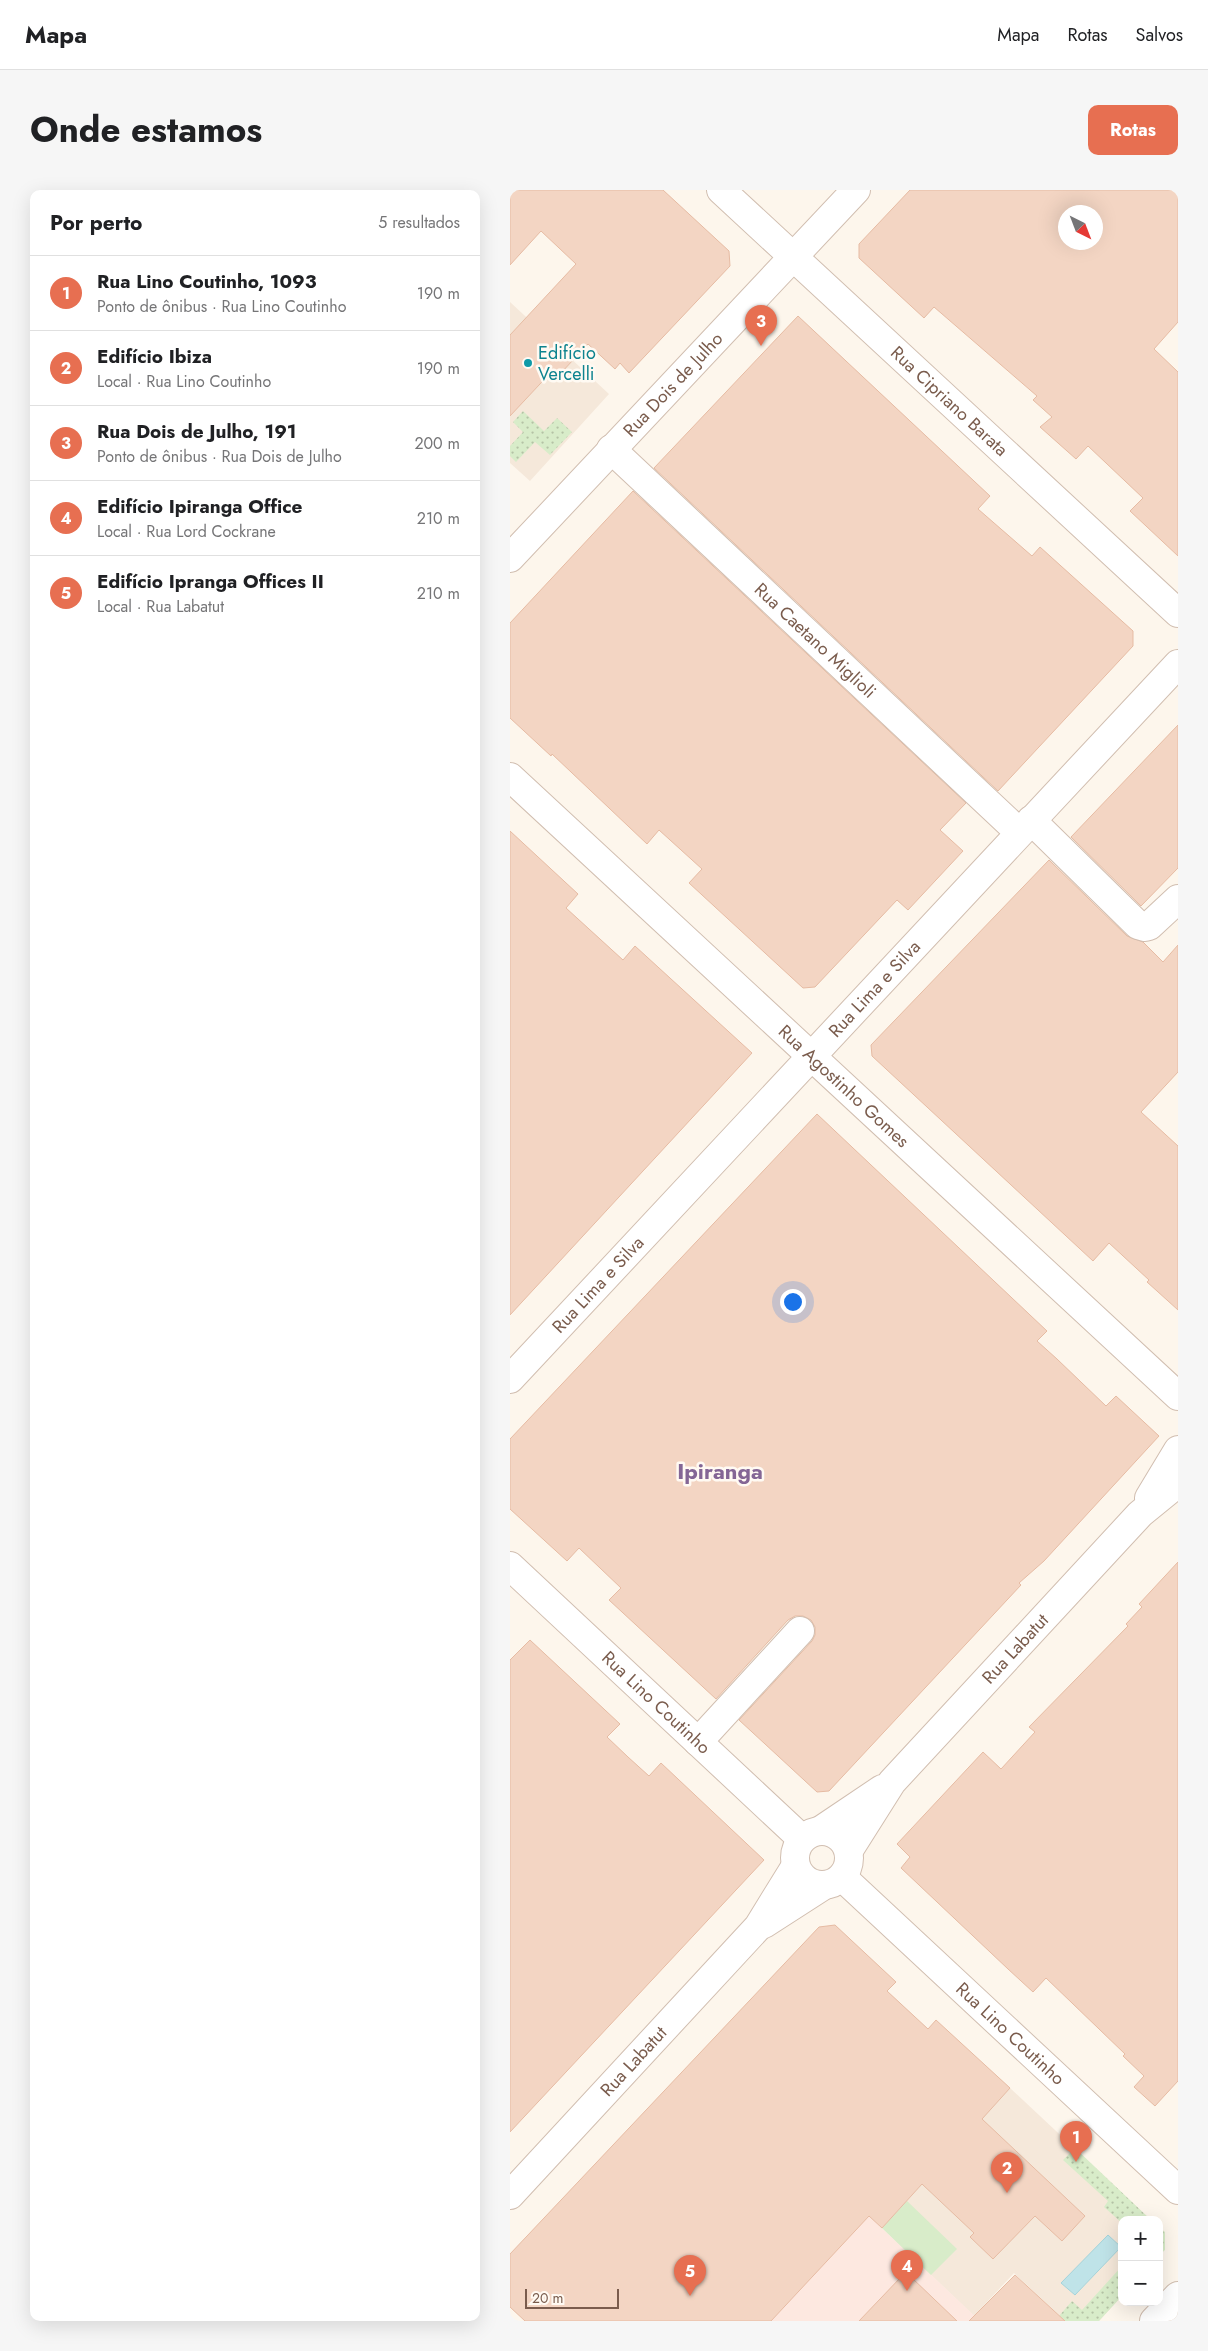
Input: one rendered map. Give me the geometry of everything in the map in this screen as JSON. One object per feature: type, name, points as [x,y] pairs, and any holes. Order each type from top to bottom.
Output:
[{"type":"street","name":"Rua Cipriano Barata","points":[[721,190],[1178,613]]},
{"type":"street","name":"Rua Dois de Julho","points":[[510,558],[856,190]]},
{"type":"street","name":"Rua Caetano Miglioli","points":[[611,449],[1025,826],[1138,925],[1149,926],[1178,899]]},
{"type":"street","name":"Rua Lima e Silva","points":[[510,1379],[1178,664]]},
{"type":"street","name":"Rua Agostinho Gomes","points":[[510,777],[1178,1396]]},
{"type":"street","name":"Rua Labatut","points":[[1140,1514],[1178,1450]]},
{"type":"street","name":"Rua Labatut","points":[[849,1850],[892,1782],[1140,1514],[1178,1483]]},
{"type":"street","name":"Rua Lino Coutinho","points":[[510,1566],[698,1742],[811,1835]]},
{"type":"street","points":[[698,1742],[800,1632]]},
{"type":"street","name":"Rua Labatut","points":[[811,1835],[892,1782]]},
{"type":"street","points":[[811,1835],[838,1835],[849,1850],[849,1864],[832,1882],[806,1881],[795,1866],[794,1852],[811,1835]]},
{"type":"street","name":"Rua Labatut","points":[[510,2195],[758,1927],[795,1866]]},
{"type":"street","name":"Rua Labatut","points":[[758,1927],[832,1882]]},
{"type":"street","name":"Rua Lino Coutinho","points":[[832,1882],[1178,2190]]},
{"type":"street","points":[[1154,2321],[1178,2296]]},
{"type":"shaded area","points":[[510,302],[609,394],[530,481],[510,463]]},
{"type":"shaded area","points":[[1010,2088],[1147,2216],[1118,2216],[1118,2300],[1099,2321],[1065,2321],[1014,2273],[974,2316],[882,2228]]},
{"type":"shaded area","points":[[869,2216],[980,2321],[580,2321]]},
{"type":"green space","points":[[523,411],[544,431],[557,418],[572,432],[550,455],[535,442],[516,462],[510,456],[510,446],[523,432],[513,422]]},
{"type":"green space","points":[[1075,2148],[1147,2216],[1118,2216],[1118,2219],[1104,2207],[1108,2201],[1063,2160]]},
{"type":"green space","points":[[907,2201],[957,2249],[931,2275],[882,2228]]},
{"type":"green space","points":[[1163,2230],[1165,2232],[1165,2250],[1163,2252]]},
{"type":"green space","points":[[1118,2270],[1118,2300],[1099,2321],[1065,2321],[1059,2316],[1072,2301],[1082,2310]]},
{"type":"water","points":[[1108,2235],[1118,2244],[1118,2250],[1075,2295],[1061,2283]]},
{"type":"building","points":[[510,190],[663,190],[729,251],[730,266],[629,373],[620,363],[615,369],[588,344],[560,374],[554,369],[510,416],[510,335],[576,264],[541,231],[510,265]]},
{"type":"building","points":[[910,190],[1178,190],[1178,322],[1154,349],[1178,372],[1178,556],[1130,511],[1143,498],[1088,446],[1076,459],[1040,427],[1052,417],[1033,400],[1037,396],[934,307],[924,318],[859,258],[859,244]]},
{"type":"building","points":[[798,316],[990,496],[978,509],[1032,556],[1040,547],[1133,631],[1133,646],[998,791],[654,468]]},
{"type":"building","points":[[633,491],[966,803],[940,830],[963,851],[908,910],[897,900],[815,987],[803,988],[689,883],[702,869],[659,830],[647,844],[552,754],[551,756],[510,718],[510,623]]},
{"type":"building","points":[[1178,725],[1178,868],[1141,906],[1071,837]]},
{"type":"building","points":[[510,831],[578,894],[566,908],[623,960],[635,946],[752,1053],[510,1315]]},
{"type":"building","points":[[1049,860],[1127,936],[1143,942],[1163,962],[1178,945],[1178,1072],[1141,1112],[1178,1146],[1178,1310],[1147,1282],[1149,1280],[1109,1243],[1093,1261],[872,1056],[871,1045]]},
{"type":"building","points":[[817,1114],[1047,1331],[1037,1341],[1106,1406],[1116,1396],[1159,1436],[1044,1561],[1019,1583],[1021,1585],[829,1791],[817,1792],[739,1720],[812,1641],[815,1635],[815,1627],[811,1620],[803,1616],[795,1616],[788,1620],[716,1699],[609,1600],[621,1588],[579,1548],[567,1561],[510,1509],[510,1439]]},
{"type":"building","points":[[1178,1562],[1178,2081],[1155,2106],[1134,2087],[1144,2076],[1123,2056],[1125,2054],[1046,1978],[1033,1992],[1008,1969],[901,1868],[910,1857],[897,1844],[983,1752],[1001,1769],[1035,1732],[1029,1727],[1128,1626],[1126,1624],[1142,1607],[1139,1604]]},
{"type":"building","points":[[530,1640],[620,1724],[607,1737],[628,1757],[649,1776],[661,1763],[764,1860],[510,2132],[510,1660]]},
{"type":"building","points":[[835,1925],[896,1982],[887,1991],[928,2029],[936,2020],[1010,2088],[982,2119],[1085,2216],[1062,2241],[1035,2216],[993,2259],[970,2237],[974,2233],[922,2184],[882,2228],[869,2216],[771,2321],[525,2321],[510,2307],[510,2254],[819,1927]]},
{"type":"building","points":[[1015,2275],[1065,2321],[969,2321]]},
{"type":"building","points":[[901,2277],[906,2283],[911,2277],[957,2321],[859,2321]]},
{"type":"place","name":"Rua Dois de Julho, 191","points":[[761,346]]},
{"type":"place","name":"Edifício Vercelli","points":[[528,363]]},
{"type":"place","name":"Rua Lino Coutinho, 1093","points":[[1076,2162]]},
{"type":"place","name":"Edifício Ibiza","points":[[1007,2193]]},
{"type":"place","name":"Edifício Ipiranga Office","points":[[907,2291]]},
{"type":"place","name":"Edifício Ipranga Offices II","points":[[690,2296]]},
{"type":"district","name":"Ipiranga","points":[[720,1471]]}]
